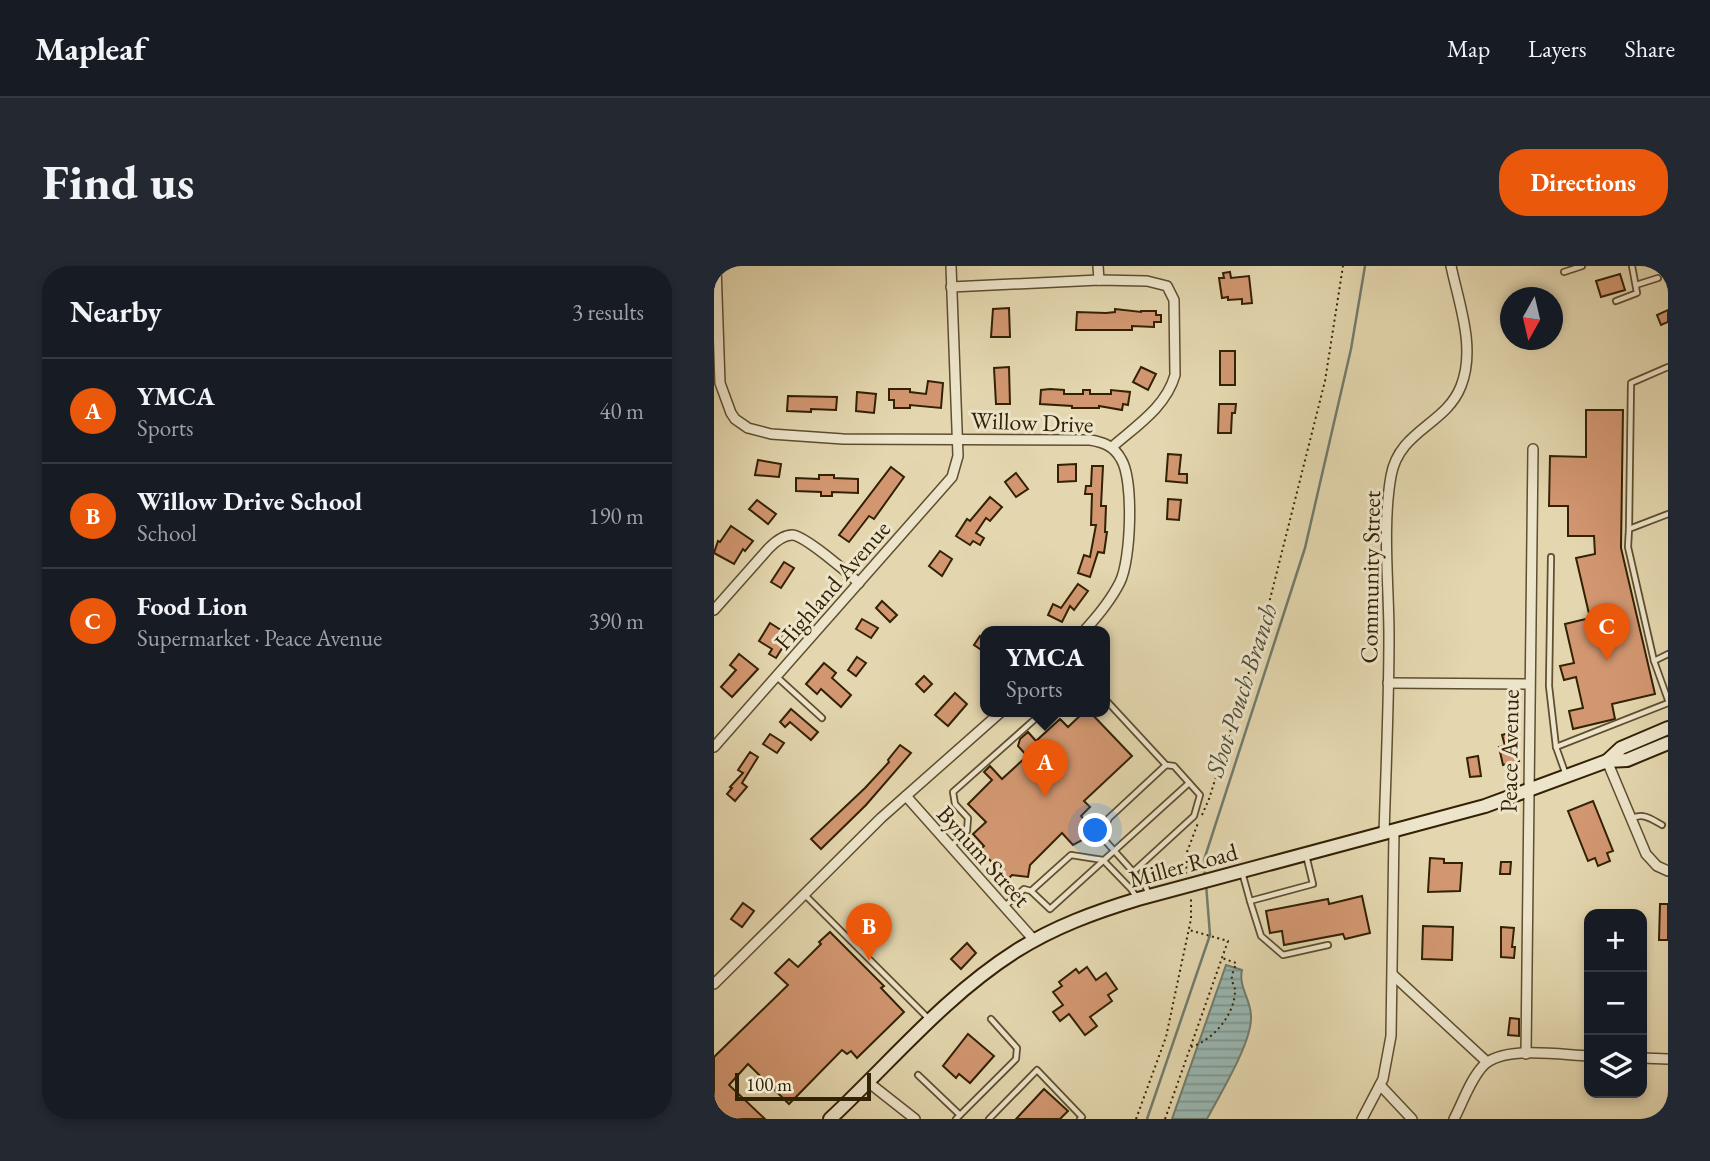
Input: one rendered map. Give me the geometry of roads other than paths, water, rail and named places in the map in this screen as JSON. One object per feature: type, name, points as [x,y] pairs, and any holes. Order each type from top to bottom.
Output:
[{"type":"main road","name":"Miller Road","points":[[1607,761],[1621,748],[1668,727]]},
{"type":"main road","name":"Miller Road","points":[[830,1119],[930,1020],[978,978],[1034,940],[1087,915],[1189,884],[1389,832],[1527,791],[1607,761],[1627,760],[1668,743]]},
{"type":"street","points":[[716,266],[717,364]]},
{"type":"street","name":"Highland Avenue","points":[[714,747],[952,477],[957,463],[957,439],[951,266]]},
{"type":"street","points":[[1098,266],[1099,279]]},
{"type":"street","name":"Community Street","points":[[1362,1119],[1387,1066],[1393,975],[1389,832],[1388,502],[1393,465],[1399,452],[1408,440],[1448,406],[1458,393],[1465,374],[1467,344],[1451,266]]},
{"type":"street","points":[[951,287],[1099,279],[1159,283],[1167,286],[1174,300],[1175,375],[1170,390],[1153,412],[1112,447]]},
{"type":"street","name":"Willow Drive","points":[[717,364],[726,405],[735,419],[750,429],[771,434],[843,439],[1090,440],[1112,447],[1123,461],[1128,485],[1125,564],[1119,584],[1088,626]]},
{"type":"street","name":"Peace Avenue","points":[[1525,1054],[1533,449]]},
{"type":"street","points":[[714,610],[769,548],[790,535],[803,538],[859,583]]},
{"type":"street","points":[[1388,683],[1529,684]]},
{"type":"street","points":[[714,984],[906,796],[995,717]]},
{"type":"street","points":[[1607,761],[1646,855],[1657,866],[1668,871]]},
{"type":"street","name":"Bynum Street","points":[[906,796],[1034,940]]},
{"type":"street","points":[[1393,975],[1487,1062]]},
{"type":"street","points":[[1454,1119],[1481,1069],[1493,1058],[1506,1054],[1584,1056]]},
{"type":"street","points":[[1647,1058],[1668,1059]]},
{"type":"street","points":[[868,1082],[915,1119]]},
{"type":"street","points":[[1380,1085],[1412,1119]]},
{"type":"lane","points":[[1564,272],[1582,266]]},
{"type":"lane","points":[[1616,301],[1637,293],[1632,266]]},
{"type":"lane","points":[[1636,285],[1658,278]]},
{"type":"lane","points":[[1556,747],[1668,701],[1654,661],[1628,547],[1631,383],[1668,367]]},
{"type":"lane","points":[[1629,529],[1667,515]]},
{"type":"lane","points":[[1551,557],[1549,686],[1556,747],[1567,776]]},
{"type":"lane","points":[[1654,661],[1668,654]]},
{"type":"lane","points":[[776,677],[822,718]]},
{"type":"lane","points":[[1110,704],[1166,765],[1174,766],[1200,795],[1194,816],[1133,872]]},
{"type":"lane","points":[[950,848],[967,831],[968,818],[955,804],[953,792],[1037,717]]},
{"type":"lane","points":[[1144,898],[1145,885],[1101,836],[1109,818],[1166,765]]},
{"type":"lane","points":[[1004,907],[1024,889],[1031,891],[1050,909],[1189,783]]},
{"type":"lane","points":[[1631,819],[1638,815],[1647,816],[1662,825]]},
{"type":"lane","points":[[1031,891],[1071,855],[1103,860],[1131,889],[1144,898]]},
{"type":"lane","points":[[1250,901],[1313,884],[1306,855]]},
{"type":"lane","points":[[1242,871],[1261,936],[1283,955],[1328,945]]},
{"type":"lane","points":[[804,894],[930,1020]]},
{"type":"lane","points":[[918,1075],[958,1117],[1016,1059],[1017,1048],[991,1019]]},
{"type":"lane","points":[[989,1119],[1037,1070],[1082,1117],[1080,1119]]},
{"type":"water","points":[[1226,965],[1242,970],[1242,983],[1251,1012],[1246,1041],[1207,1119],[1172,1119]]},
{"type":"waterway","name":"Shot Pouch Branch","points":[[1205,878],[1204,860],[1305,548],[1351,349],[1365,266]]},
{"type":"waterway","name":"Shot Pouch Branch","points":[[1147,1119],[1210,935],[1206,884]]},
{"type":"place","name":"Food Lion","points":[[1607,661]]},
{"type":"place","name":"YMCA","points":[[1045,797]]},
{"type":"place","name":"Willow Drive School","points":[[869,961]]}]
